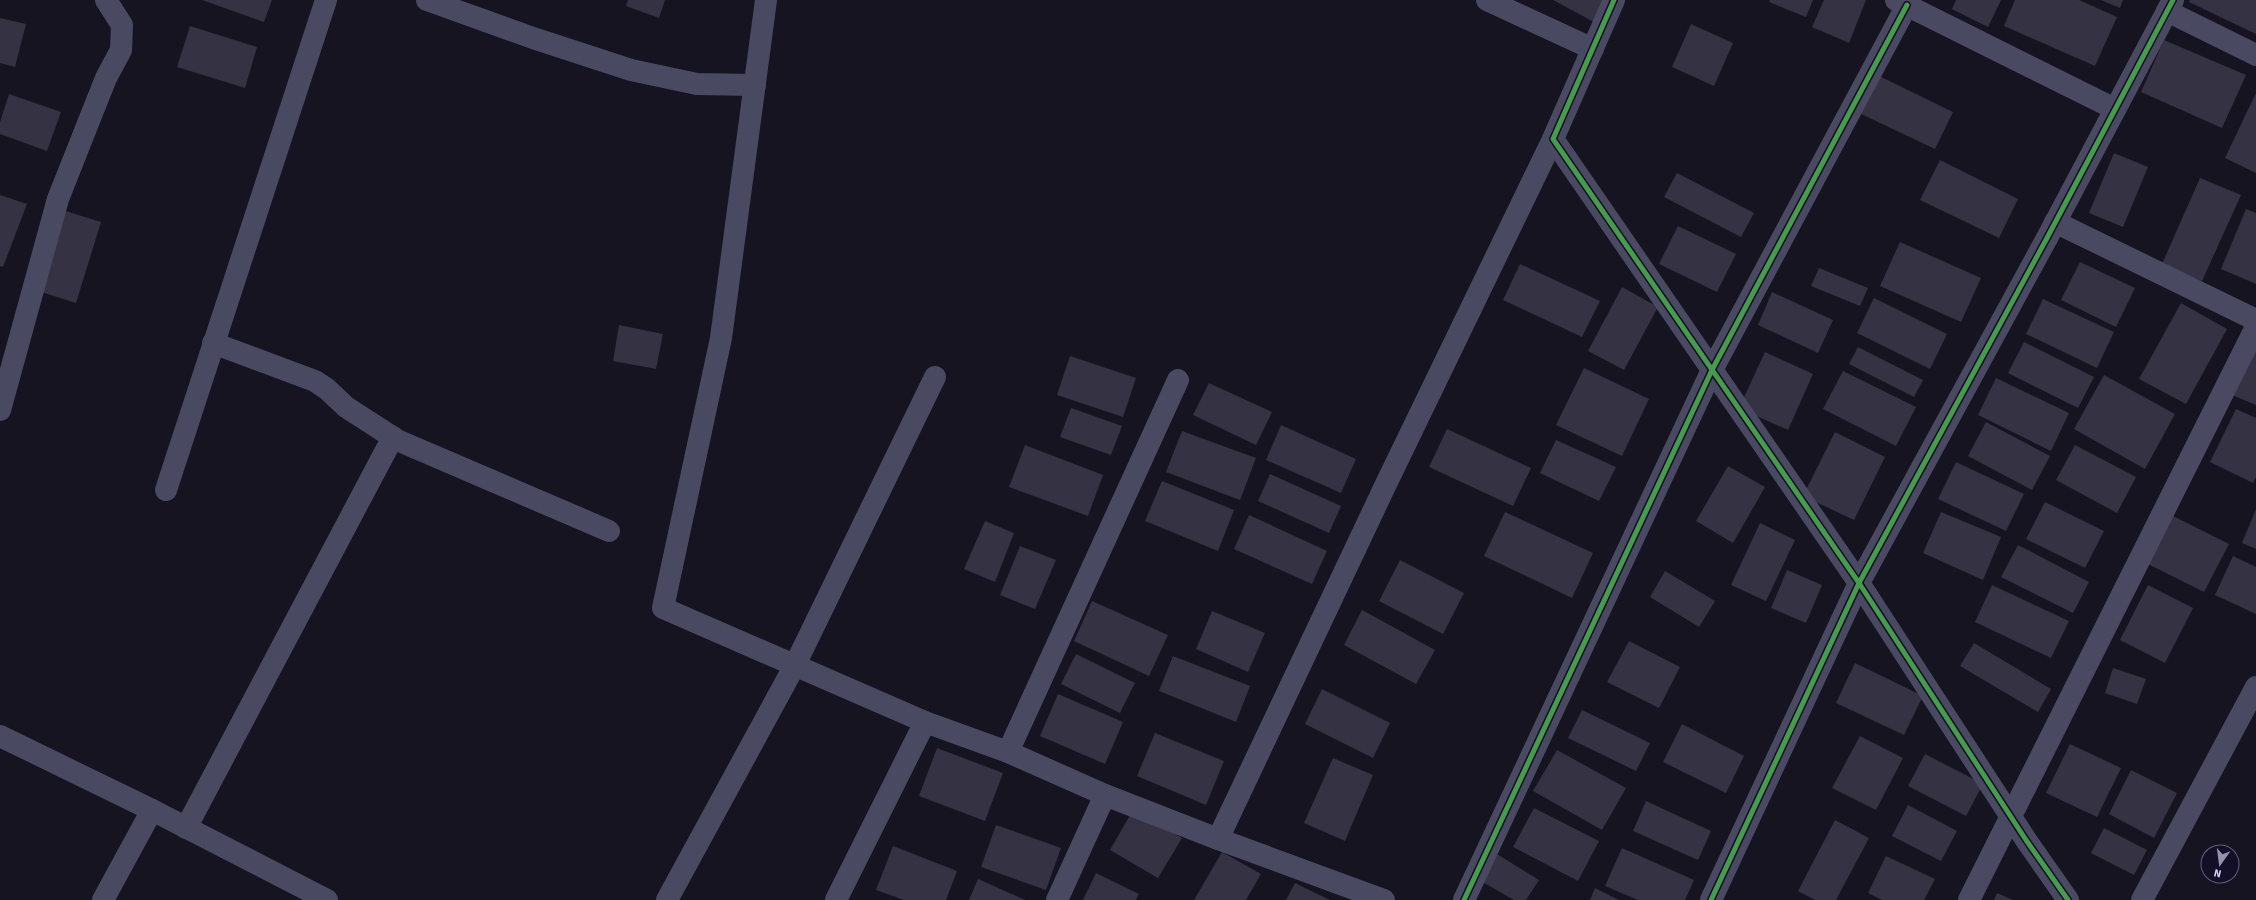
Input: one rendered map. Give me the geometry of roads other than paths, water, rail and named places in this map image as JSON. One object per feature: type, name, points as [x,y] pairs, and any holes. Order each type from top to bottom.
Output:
[{"type":"street","points":[[0,410],[58,199],[106,78],[121,50],[122,25],[106,0]]},
{"type":"street","points":[[166,490],[326,0]]},
{"type":"street","points":[[427,0],[534,38],[631,70],[697,84],[755,85]]},
{"type":"street","points":[[766,0],[722,338],[663,608],[925,722],[1008,752],[1105,795],[1218,839],[1384,900]]},
{"type":"street","points":[[1487,0],[1593,49]]},
{"type":"street","points":[[1218,839],[1386,484],[1553,139],[1614,0]]},
{"type":"street","points":[[1464,900],[1712,370],[1902,3],[2115,109]]},
{"type":"street","points":[[1711,900],[1859,583],[2055,222],[2170,6],[2256,55]]},
{"type":"street","points":[[1553,139],[1859,583],[2010,815],[2068,900]]},
{"type":"street","points":[[2055,222],[2256,320]]},
{"type":"street","points":[[1969,900],[2010,815],[2256,327]]},
{"type":"street","points":[[213,344],[315,381],[327,389],[346,408],[393,437],[609,531]]},
{"type":"street","points":[[667,900],[795,665],[934,377]]},
{"type":"street","points":[[1008,752],[1178,380]]},
{"type":"street","points":[[186,828],[393,437]]},
{"type":"street","points":[[2142,900],[2256,687]]},
{"type":"street","points":[[836,900],[925,722]]},
{"type":"street","points":[[0,736],[152,810],[327,900]]},
{"type":"street","points":[[1057,900],[1105,795]]},
{"type":"street","points":[[103,900],[152,810]]}]
